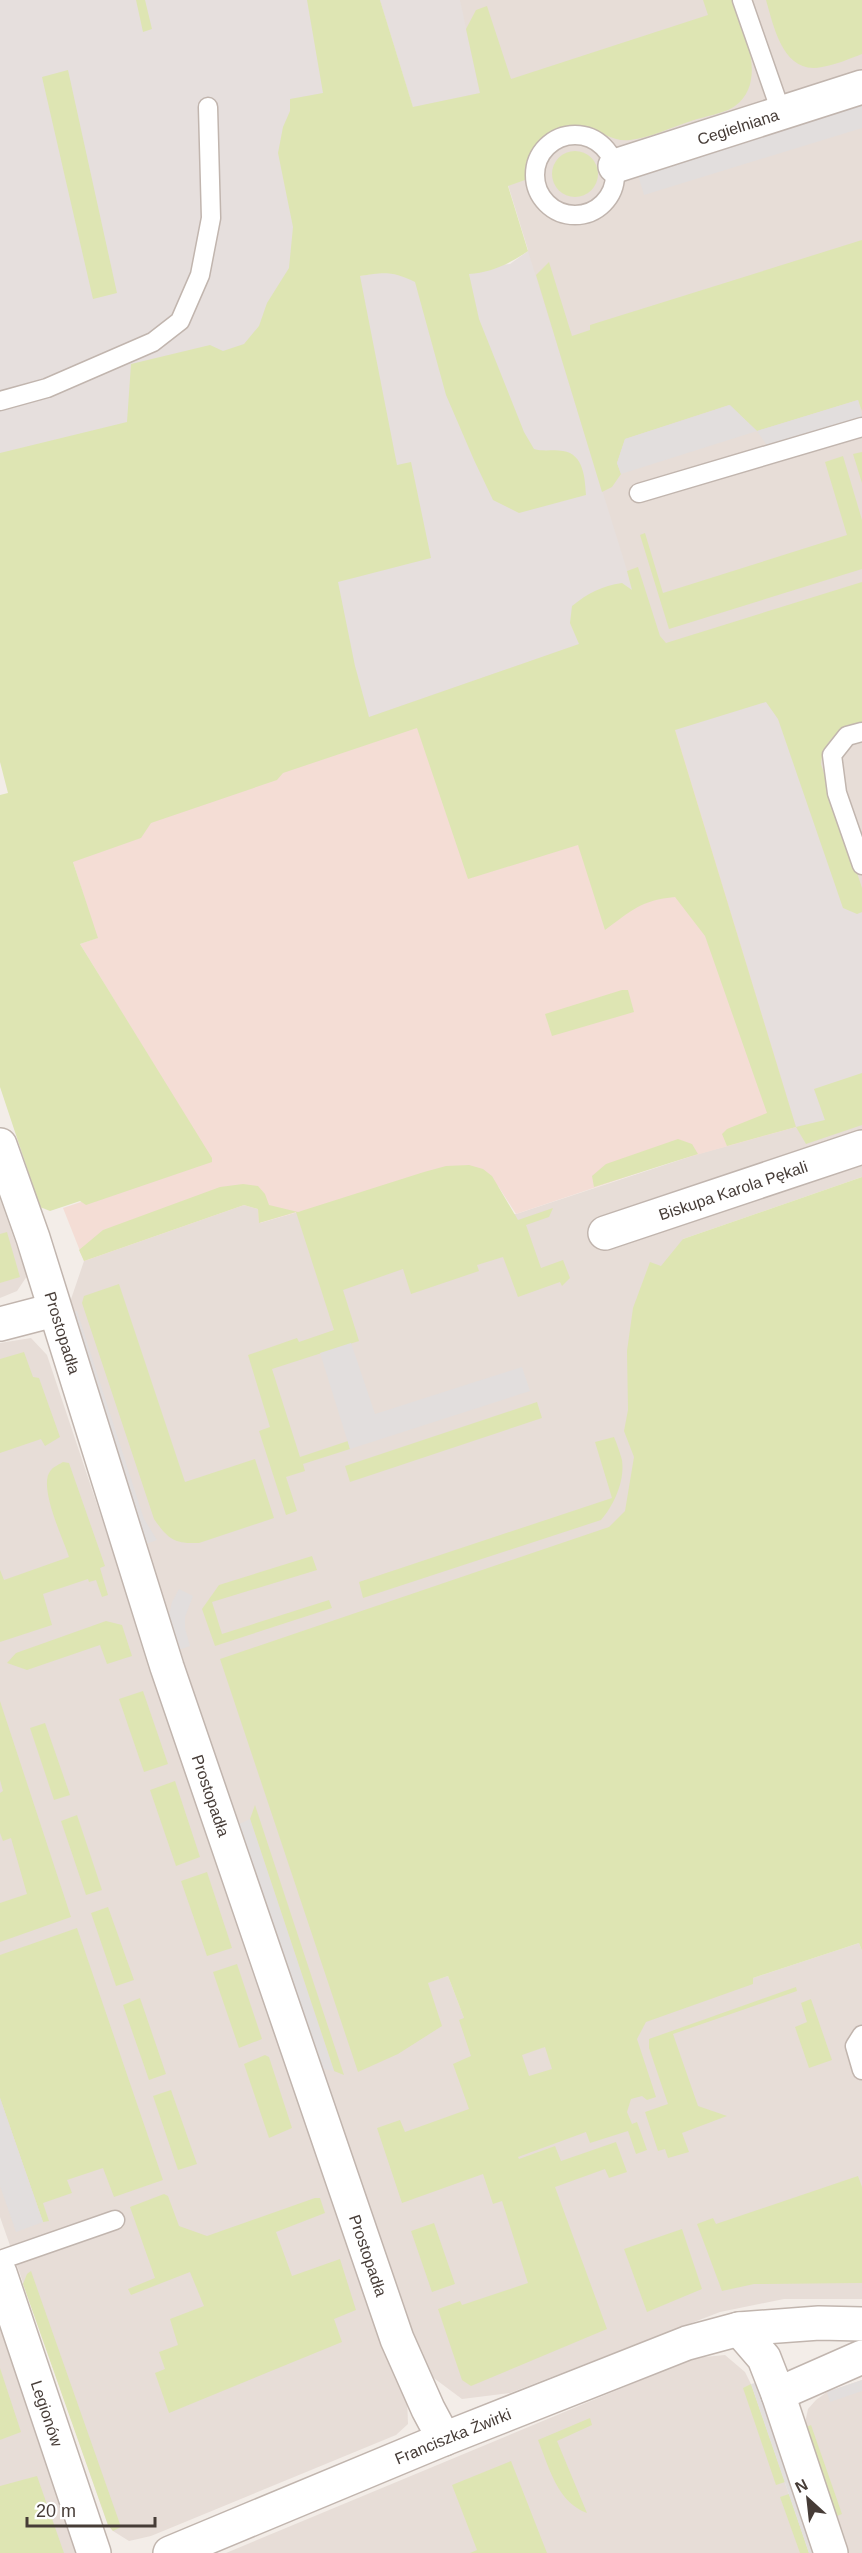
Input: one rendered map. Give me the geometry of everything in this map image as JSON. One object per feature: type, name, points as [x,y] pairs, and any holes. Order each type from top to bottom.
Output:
[{"type":"street","name":"Cegielniana","points":[[615,166],[862,87]]},
{"type":"street","name":"Prostopadła","points":[[0,1145],[33,1238],[167,1667],[397,2338],[428,2409],[444,2439]]},
{"type":"street","name":"Biskupa Karola Pękali","points":[[605,1233],[862,1147]]},
{"type":"street","points":[[0,1324],[54,1310]]},
{"type":"street","name":"Legionów","points":[[0,2274],[94,2553]]},
{"type":"street","name":"Franciszka Żwirki","points":[[170,2553],[444,2439],[687,2343],[739,2329],[819,2323],[862,2324]]},
{"type":"street","points":[[739,2329],[764,2358],[831,2553]]},
{"type":"street","points":[[778,2394],[862,2357]]},
{"type":"lane","points":[[742,0],[781,112]]},
{"type":"lane","points":[[0,401],[46,388],[153,342],[180,321],[200,275],[211,218],[208,107]]},
{"type":"lane","points":[[565,136],[590,137],[602,144],[610,154],[615,166],[615,180],[611,193],[591,212],[578,215],[557,210],[544,199],[537,188],[535,175],[537,162],[552,141],[565,136]]},
{"type":"lane","points":[[639,493],[862,427]]},
{"type":"lane","points":[[862,732],[847,736],[832,755],[837,793],[862,865]]},
{"type":"lane","points":[[862,2035],[855,2046],[862,2070]]},
{"type":"lane","points":[[0,2260],[115,2220]]},
{"type":"shaded area","points":[[0,0],[322,0],[360,276],[382,272],[412,274],[510,264],[528,251],[643,622],[369,717],[0,551]]},
{"type":"shaded area","points":[[380,0],[862,0],[862,1177],[683,1239],[709,1496],[427,1983],[448,1976],[483,2067],[859,1943],[862,1951],[862,2299],[784,2299],[720,2312],[510,2393],[462,2399],[423,2370],[394,2296],[66,1314],[84,1261],[244,1205],[258,1209],[260,1223],[298,1212],[516,1214],[698,1154],[796,1127],[369,717],[528,250],[508,185],[413,107]]},
{"type":"shaded area","points":[[380,0],[460,0],[480,93],[413,107]]},
{"type":"shaded area","points":[[862,105],[862,128],[644,195],[638,175]]},
{"type":"shaded area","points":[[858,400],[862,418],[768,447],[757,431]]},
{"type":"shaded area","points":[[730,405],[757,431],[621,474],[617,463],[625,439]]},
{"type":"shaded area","points":[[643,622],[796,1127],[671,1162],[516,1214],[498,1186],[298,1212],[259,1223],[258,1209],[244,1205],[84,1261],[63,1208],[211,1158],[80,944],[97,938],[63,830]]},
{"type":"shaded area","points":[[766,701],[778,719],[857,914],[862,912],[862,1073],[814,1089],[825,1120],[796,1127],[675,729]]},
{"type":"shaded area","points":[[0,1199],[27,1276],[17,1291],[0,1298]]},
{"type":"shaded area","points":[[77,1311],[144,1519],[157,1540],[140,1546],[66,1314]]},
{"type":"shaded area","points":[[31,1338],[47,1355],[134,1615],[407,2397],[408,2424],[396,2435],[151,2536],[129,2541],[108,2525],[0,2217],[0,1343]]},
{"type":"shaded area","points":[[351,1343],[375,1414],[522,1367],[530,1391],[350,1449],[320,1353]]},
{"type":"shaded area","points":[[179,1589],[193,1596],[185,1617],[185,1628],[190,1646],[175,1651],[168,1619],[172,1602]]},
{"type":"shaded area","points":[[250,1819],[334,2071],[318,2068],[237,1825]]},
{"type":"shaded area","points":[[0,2098],[43,2222],[16,2232],[0,2186]]},
{"type":"shaded area","points":[[0,2316],[80,2553],[0,2553]]},
{"type":"shaded area","points":[[725,2355],[745,2372],[751,2384],[809,2553],[226,2553],[694,2358]]},
{"type":"shaded area","points":[[862,2380],[862,2553],[844,2553],[804,2428],[808,2409],[816,2400],[827,2392]]},
{"type":"shaded area","points":[[862,2380],[862,2391],[830,2402],[827,2392]]},
{"type":"shaded area","points":[[764,2381],[823,2553],[809,2553],[751,2384]]},
{"type":"green space","points":[[136,0],[145,0],[152,29],[143,32]]},
{"type":"green space","points":[[307,0],[380,0],[413,107],[480,93],[466,29],[476,10],[487,6],[511,79],[708,15],[703,0],[734,0],[751,55],[750,84],[745,96],[726,111],[638,139],[618,140],[587,128],[574,126],[552,132],[543,138],[530,156],[525,180],[508,186],[528,251],[500,267],[469,274],[479,319],[524,432],[534,449],[563,451],[575,457],[582,468],[586,495],[519,513],[493,500],[446,395],[415,282],[388,273],[360,276],[397,465],[411,462],[431,558],[338,582],[355,666],[369,717],[579,644],[570,623],[572,606],[608,586],[622,583],[632,590],[627,571],[638,567],[660,636],[666,643],[862,582],[862,722],[834,736],[825,748],[821,764],[862,888],[862,912],[857,914],[843,908],[778,719],[766,702],[675,730],[796,1127],[727,1146],[722,1134],[727,1129],[767,1113],[705,936],[675,897],[645,904],[605,930],[578,845],[468,879],[417,728],[283,773],[277,780],[151,823],[141,838],[73,862],[98,938],[80,944],[212,1158],[212,1162],[86,1205],[80,1201],[50,1211],[40,1207],[0,1087],[0,795],[8,793],[0,762],[0,453],[127,422],[131,364],[210,345],[223,351],[244,344],[259,326],[267,303],[289,268],[293,227],[278,153],[283,127],[290,111],[290,99],[323,93]]},
{"type":"green space","points":[[766,0],[862,0],[862,54],[822,67],[809,68],[798,64],[782,47]]},
{"type":"green space","points":[[68,70],[117,293],[93,299],[42,77]]},
{"type":"green space","points":[[575,151],[591,158],[598,174],[591,190],[575,197],[559,190],[552,174],[559,158]]},
{"type":"green space","points":[[862,240],[862,411],[858,400],[757,431],[729,405],[625,439],[617,463],[621,474],[612,487],[602,492],[536,275],[549,262],[572,336],[590,330],[590,325]]},
{"type":"green space","points":[[862,452],[862,483],[853,454]]},
{"type":"green space","points":[[843,456],[862,520],[862,569],[669,629],[640,535],[645,533],[663,593],[847,535],[825,462]]},
{"type":"green space","points":[[628,990],[634,1012],[552,1036],[545,1014]]},
{"type":"green space","points":[[862,1073],[862,1125],[806,1144],[796,1127],[825,1120],[814,1089]]},
{"type":"green space","points":[[678,1139],[692,1144],[698,1154],[594,1187],[592,1176],[606,1164]]},
{"type":"green space","points":[[469,1165],[483,1169],[492,1176],[518,1220],[553,1208],[549,1217],[526,1225],[541,1268],[563,1260],[570,1278],[562,1286],[560,1282],[518,1297],[503,1257],[477,1265],[479,1271],[411,1294],[403,1269],[343,1290],[359,1341],[272,1369],[300,1457],[348,1441],[350,1449],[303,1464],[305,1471],[286,1477],[297,1511],[286,1515],[259,1431],[270,1427],[248,1355],[297,1338],[299,1342],[334,1330],[296,1212],[259,1223],[258,1209],[244,1205],[84,1261],[79,1250],[103,1230],[220,1187],[243,1184],[258,1186],[265,1194],[269,1205],[298,1212],[424,1172],[446,1166]]},
{"type":"green space","points":[[862,1177],[862,1951],[859,1943],[753,1978],[753,1984],[646,2022],[637,2039],[656,2097],[647,2100],[642,2096],[631,2099],[627,2112],[632,2124],[637,2122],[647,2150],[636,2154],[628,2131],[590,2143],[586,2132],[518,2157],[519,2159],[555,2146],[561,2161],[616,2142],[627,2172],[609,2178],[605,2169],[555,2187],[607,2329],[471,2386],[462,2380],[438,2309],[460,2301],[462,2305],[528,2283],[502,2201],[493,2204],[483,2174],[402,2203],[377,2128],[400,2120],[405,2132],[469,2109],[453,2064],[471,2056],[459,2020],[464,2018],[448,1976],[428,1983],[442,2026],[398,2054],[358,2072],[220,1659],[609,1527],[625,1511],[634,1457],[624,1431],[628,1410],[627,1351],[633,1308],[650,1262],[661,1266],[683,1239]],"holes":[[[545,2047],[552,2069],[529,2076],[522,2055]]]},
{"type":"green space","points":[[7,1232],[20,1277],[0,1283],[0,1234]]},
{"type":"green space","points":[[119,1284],[185,1482],[255,1459],[274,1518],[199,1543],[172,1539],[154,1519],[82,1303],[84,1296]]},
{"type":"green space","points":[[24,1352],[33,1377],[39,1378],[60,1437],[45,1446],[41,1439],[0,1453],[0,1359]]},
{"type":"green space","points":[[537,1402],[542,1418],[350,1482],[345,1466]]},
{"type":"green space","points":[[614,1437],[622,1460],[622,1476],[614,1500],[601,1520],[363,1598],[359,1582],[612,1498],[595,1442]]},
{"type":"green space","points":[[63,1462],[69,1463],[105,1566],[100,1568],[108,1595],[102,1597],[96,1580],[89,1582],[88,1579],[43,1594],[52,1625],[0,1642],[0,1570],[4,1580],[69,1557],[52,1512],[47,1487],[51,1470]]},
{"type":"green space","points":[[312,1556],[317,1570],[212,1602],[222,1634],[329,1600],[332,1608],[215,1646],[202,1609],[219,1585]]},
{"type":"green space","points":[[106,1621],[122,1625],[132,1656],[107,1664],[100,1645],[27,1670],[7,1663],[16,1653]]},
{"type":"green space","points":[[143,1691],[168,1764],[144,1772],[119,1699]]},
{"type":"green space","points":[[0,1701],[71,1917],[0,1942],[0,1903],[27,1894],[11,1838],[3,1841],[0,1833],[0,1793],[3,1791],[0,1780]]},
{"type":"green space","points":[[45,1723],[70,1795],[54,1800],[30,1728]]},
{"type":"green space","points":[[175,1781],[200,1857],[176,1866],[150,1790]]},
{"type":"green space","points":[[255,1805],[344,2075],[334,2071],[250,1819]]},
{"type":"green space","points":[[77,1815],[102,1890],[86,1895],[61,1821]]},
{"type":"green space","points":[[207,1872],[232,1948],[207,1956],[181,1881]]},
{"type":"green space","points":[[108,1907],[134,1980],[116,1986],[91,1913]]},
{"type":"green space","points":[[77,1928],[163,2180],[114,2197],[103,2168],[67,2180],[72,2193],[43,2203],[49,2221],[43,2222],[0,2098],[0,1955]]},
{"type":"green space","points":[[237,1964],[262,2039],[239,2048],[213,1972]]},
{"type":"green space","points":[[796,1987],[797,1991],[673,2034],[698,2106],[727,2116],[682,2133],[689,2152],[668,2158],[665,2149],[658,2151],[645,2112],[668,2104],[649,2048],[649,2039]]},
{"type":"green space","points":[[140,1998],[166,2074],[149,2080],[123,2005]]},
{"type":"green space","points":[[811,1999],[832,2060],[809,2068],[795,2027],[807,2022],[801,2003]]},
{"type":"green space","points":[[265,2055],[269,2057],[292,2128],[269,2138],[244,2064]]},
{"type":"green space","points":[[171,2090],[197,2164],[178,2170],[153,2096]]},
{"type":"green space","points":[[858,2176],[862,2187],[862,2283],[754,2284],[722,2291],[697,2224],[713,2218],[716,2224]]},
{"type":"green space","points":[[164,2194],[168,2196],[179,2226],[207,2236],[320,2198],[325,2213],[276,2232],[292,2276],[340,2259],[356,2310],[334,2319],[342,2342],[169,2413],[155,2373],[165,2369],[159,2352],[178,2345],[170,2319],[204,2306],[190,2272],[131,2295],[128,2289],[155,2278],[130,2207]]},
{"type":"green space","points":[[434,2223],[455,2284],[432,2292],[411,2231]]},
{"type":"green space","points":[[682,2229],[702,2289],[647,2312],[624,2249]]},
{"type":"green space","points":[[31,2271],[121,2527],[113,2531],[108,2525],[23,2284],[27,2274]]},
{"type":"green space","points":[[0,2368],[21,2432],[0,2440]]},
{"type":"green space","points":[[751,2384],[785,2482],[776,2485],[743,2388]]},
{"type":"green space","points":[[590,2418],[592,2425],[557,2441],[587,2513],[568,2501],[561,2492],[550,2472],[538,2440]]},
{"type":"green space","points":[[811,2425],[842,2514],[832,2518],[804,2428]]},
{"type":"green space","points":[[511,2461],[547,2553],[470,2553],[477,2550],[452,2485]]},
{"type":"green space","points":[[37,2476],[64,2553],[0,2553],[0,2486]]},
{"type":"green space","points":[[789,2494],[809,2553],[800,2553],[780,2497]]}]
